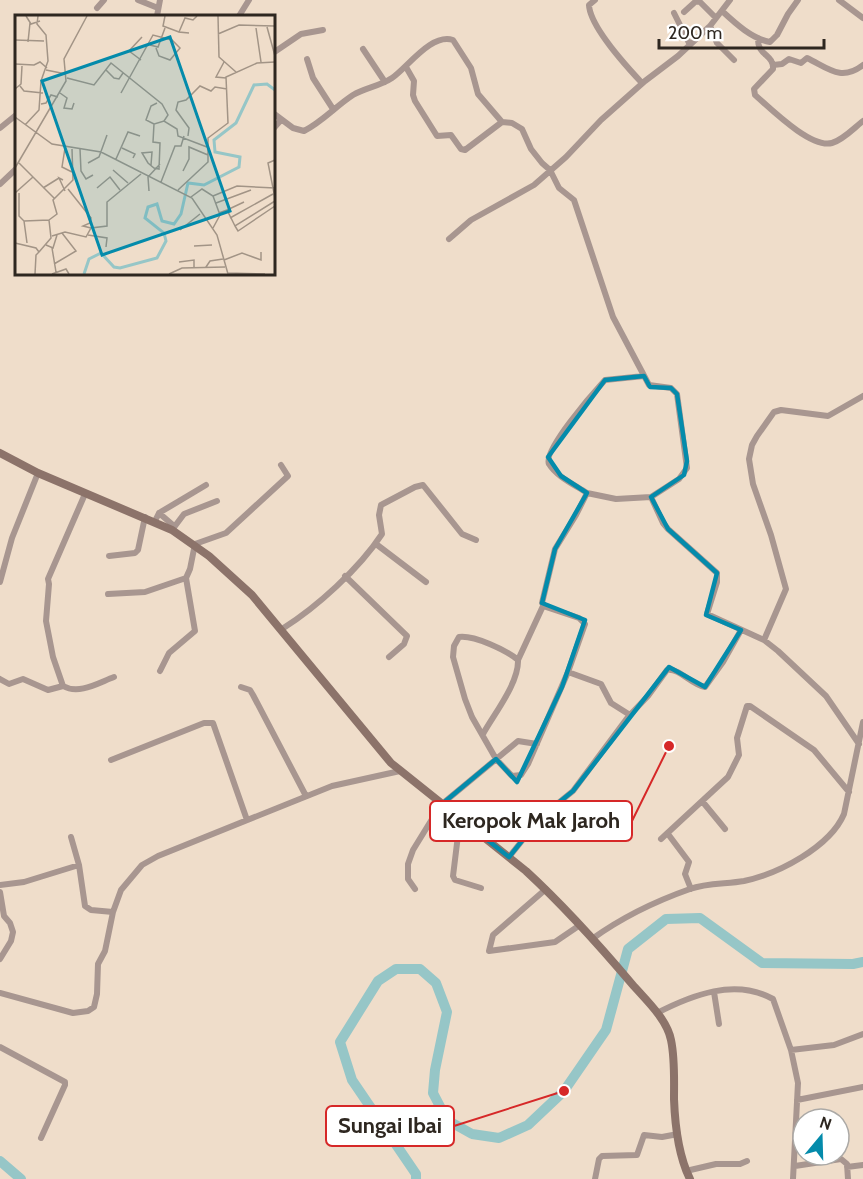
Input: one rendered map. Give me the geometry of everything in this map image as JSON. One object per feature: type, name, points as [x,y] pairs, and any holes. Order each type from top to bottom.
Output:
[{"type":"main road","points":[[0,453],[85,494],[146,517],[157,517],[195,544],[252,595],[400,771],[546,889],[603,950],[668,1029],[672,1043],[678,1134],[682,1160],[688,1175]]},
{"type":"street","points":[[97,8],[104,0]]},
{"type":"street","points":[[138,0],[154,6]]},
{"type":"street","points":[[154,6],[160,0]]},
{"type":"street","points":[[240,15],[249,0]]},
{"type":"street","points":[[595,0],[589,5],[589,9],[600,30],[618,57],[642,83]]},
{"type":"street","points":[[449,239],[471,220],[534,184],[566,157],[595,125],[710,26],[730,0]]},
{"type":"street","points":[[722,11],[758,38],[772,42],[798,0]]},
{"type":"street","points":[[839,0],[863,18]]},
{"type":"street","points":[[684,12],[699,1],[716,18]]},
{"type":"street","points":[[154,6],[157,15]]},
{"type":"street","points":[[674,13],[690,45]]},
{"type":"street","points":[[710,26],[717,43],[735,60]]},
{"type":"street","points":[[274,52],[301,34],[323,30]]},
{"type":"street","points":[[274,114],[293,128],[304,131],[352,96],[385,82],[406,67],[423,50],[444,38],[453,40],[471,68],[478,94],[502,122]]},
{"type":"street","points":[[758,38],[758,46],[761,52],[772,61],[773,69],[754,89],[755,95],[804,135],[816,141],[833,143],[863,121]]},
{"type":"street","points":[[363,50],[385,82]]},
{"type":"street","points":[[773,64],[782,64],[789,59],[801,63],[807,58],[841,74],[851,73],[863,65]]},
{"type":"street","points":[[306,59],[313,78],[333,110]]},
{"type":"street","points":[[406,67],[414,81],[415,101],[437,136],[451,135],[461,149],[465,150],[502,122],[512,123],[522,129],[537,157],[550,170],[559,189],[574,200],[613,317],[644,376],[652,387],[671,388],[677,394],[687,460],[684,475],[651,497],[616,499],[587,493],[561,476],[549,463],[548,457],[582,407],[605,380],[644,376]]},
{"type":"street","points":[[0,128],[15,116]]},
{"type":"street","points":[[274,128],[281,120]]},
{"type":"street","points":[[0,184],[15,170]]},
{"type":"street","points":[[764,640],[786,589],[771,535],[753,484],[749,459],[752,445],[774,412],[781,410],[828,416],[863,396]]},
{"type":"street","points":[[160,671],[169,653],[195,632],[186,578],[195,544],[226,533],[241,517],[273,491],[288,476],[281,465]]},
{"type":"street","points":[[0,582],[12,538],[38,473]]},
{"type":"street","points":[[157,517],[206,485]]},
{"type":"street","points":[[282,629],[304,614],[376,544],[382,534],[379,515],[381,505],[420,485],[423,485],[462,534],[476,540]]},
{"type":"street","points":[[483,734],[509,690],[518,660],[543,606],[543,597],[555,549],[587,493]]},
{"type":"street","points":[[63,686],[53,657],[46,621],[48,579],[85,494]]},
{"type":"street","points":[[651,497],[668,529],[717,573],[717,582],[707,614],[764,640],[826,696],[859,744]]},
{"type":"street","points":[[173,528],[184,514],[218,501]]},
{"type":"street","points":[[109,556],[135,553],[146,517]]},
{"type":"street","points":[[376,544],[426,582]]},
{"type":"street","points":[[345,576],[407,636],[404,644],[389,657]]},
{"type":"street","points":[[108,594],[145,592],[186,578]]},
{"type":"street","points":[[518,660],[494,646],[464,637],[459,638],[454,646],[453,657],[462,692],[472,717],[496,759],[512,776],[521,774],[525,769],[568,672],[585,624],[579,618],[543,606]]},
{"type":"street","points":[[509,857],[541,817],[573,791],[630,714],[648,696],[669,669],[698,686],[707,685],[741,630]]},
{"type":"street","points":[[568,672],[601,684],[607,700],[630,714]]},
{"type":"street","points":[[0,678],[9,684],[23,679],[48,690],[63,686],[78,690],[114,677]]},
{"type":"street","points":[[241,687],[250,690],[253,695],[306,796]]},
{"type":"street","points":[[661,839],[728,777],[740,752],[737,744],[738,734],[746,707],[750,706],[814,750],[849,792]]},
{"type":"street","points":[[592,939],[619,921],[691,889],[748,880],[796,860],[821,843],[841,823],[863,722]]},
{"type":"street","points":[[111,760],[204,723],[213,723],[247,820]]},
{"type":"street","points":[[415,890],[408,879],[410,858],[442,804],[518,741],[537,744]]},
{"type":"street","points":[[0,993],[73,1013],[88,1011],[94,1007],[98,964],[105,951],[113,912],[121,890],[147,862],[332,786],[400,771]]},
{"type":"street","points":[[702,801],[725,829]]},
{"type":"street","points":[[460,819],[453,876],[455,880],[480,888]]},
{"type":"street","points":[[668,834],[689,862],[685,874],[691,889]]},
{"type":"street","points":[[71,837],[87,908],[113,912]]},
{"type":"street","points":[[0,885],[24,882],[79,865]]},
{"type":"street","points":[[546,889],[493,935],[489,951],[555,942],[580,925]]},
{"type":"street","points":[[0,892],[4,916],[13,932],[0,959]]},
{"type":"street","points":[[657,1013],[689,998],[737,988],[773,999],[791,1050],[798,1083],[797,1107]]},
{"type":"street","points":[[714,992],[719,1024]]},
{"type":"street","points":[[791,1050],[834,1045],[863,1034]]},
{"type":"street","points":[[0,1047],[65,1082],[41,1138]]},
{"type":"street","points":[[797,1100],[863,1087]]},
{"type":"street","points":[[595,1179],[600,1157],[637,1155],[644,1135],[662,1137],[678,1134]]},
{"type":"street","points":[[688,1175],[716,1164],[740,1164],[747,1161]]},
{"type":"street","points":[[847,1167],[848,1179]]},
{"type":"highlighted area","points":[[644,376],[650,387],[671,388],[677,394],[687,461],[684,475],[651,497],[668,529],[717,573],[706,615],[741,630],[705,687],[669,667],[573,791],[541,817],[509,857],[442,804],[496,759],[517,782],[562,687],[585,620],[542,603],[555,549],[587,493],[561,476],[548,457],[605,380]]},
{"type":"waterway","points":[[416,1179],[416,1174],[352,1080],[340,1042],[378,981],[396,969],[420,969],[436,983],[447,1012],[435,1070],[433,1093],[447,1120],[472,1134],[499,1138],[528,1125],[564,1091],[606,1030],[628,949],[666,919],[700,918],[762,963],[853,964],[863,962]]},
{"type":"waterway","points":[[0,1161],[21,1179]]},
{"type":"place","name":"Keropok Mak Jaroh","points":[[669,746]]},
{"type":"place","name":"Sungai Ibai","points":[[564,1091]]}]
